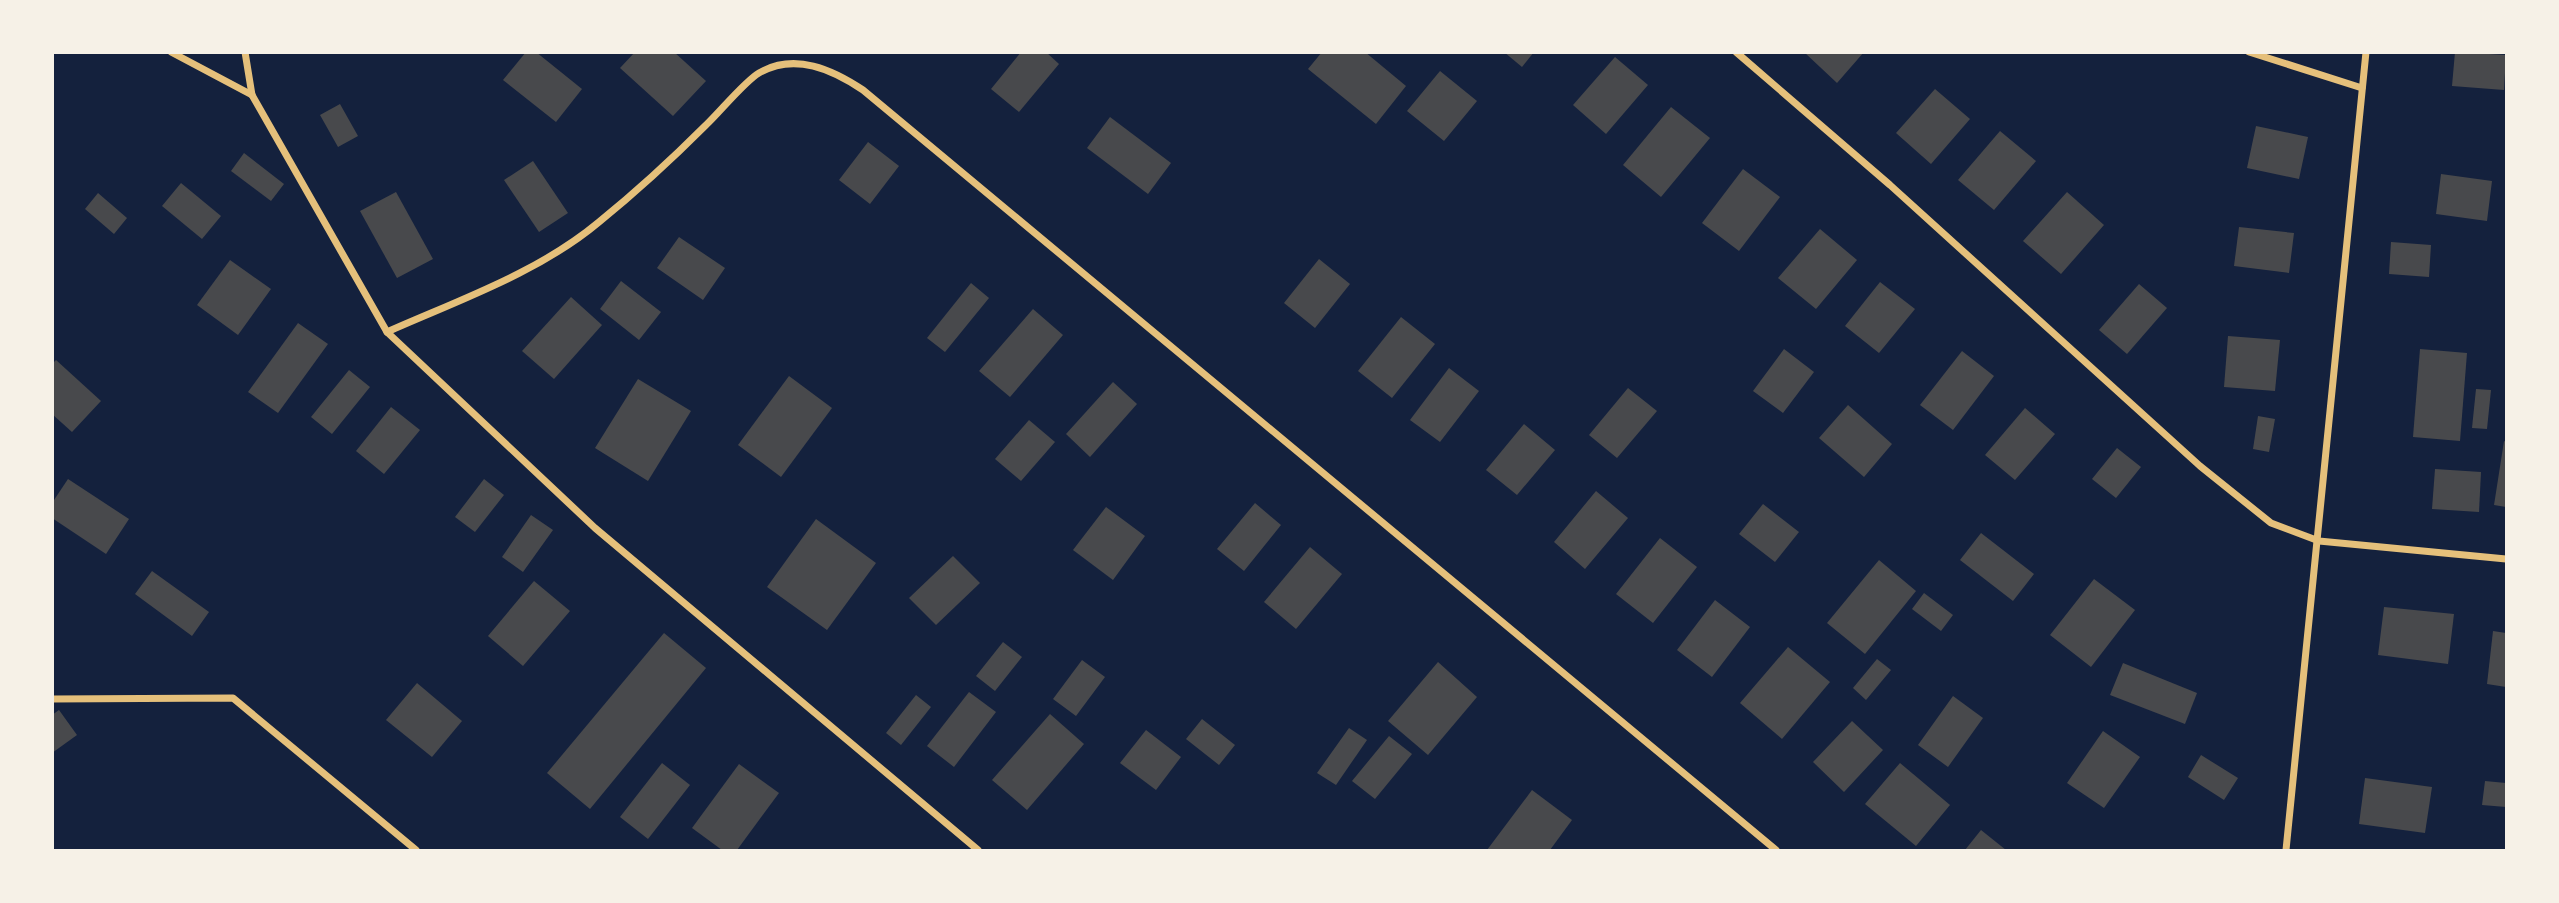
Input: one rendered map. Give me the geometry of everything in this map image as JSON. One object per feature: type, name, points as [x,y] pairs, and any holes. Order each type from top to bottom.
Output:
[{"type":"street","points":[[171,52],[252,95]]},
{"type":"street","points":[[245,52],[252,95],[387,332],[595,528],[978,850]]},
{"type":"street","points":[[1736,52],[1890,186],[2200,466],[2271,523],[2319,541],[2507,559]]},
{"type":"street","points":[[2249,52],[2362,88]]},
{"type":"street","points":[[2286,850],[2366,52]]},
{"type":"street","points":[[387,332],[563,250],[620,204],[700,131],[758,73],[782,65],[811,64],[838,74],[874,99],[1776,850]]},
{"type":"street","points":[[52,699],[233,698],[416,850]]},
{"type":"building","points":[[526,52],[536,52],[582,89],[556,122],[503,80]]},
{"type":"building","points":[[635,52],[674,52],[706,81],[673,116],[620,68]]},
{"type":"building","points":[[1021,52],[1046,52],[1059,64],[1019,112],[991,89]]},
{"type":"building","points":[[1322,52],[1365,52],[1406,86],[1376,124],[1308,69]]},
{"type":"building","points":[[1504,52],[1534,52],[1522,67]]},
{"type":"building","points":[[1804,52],[1864,52],[1837,83]]},
{"type":"building","points":[[2455,52],[2506,55],[2504,90],[2452,86]]},
{"type":"building","points":[[1615,57],[1648,85],[1606,134],[1573,105]]},
{"type":"building","points":[[1440,71],[1477,101],[1444,141],[1407,111]]},
{"type":"building","points":[[1935,89],[1970,119],[1931,164],[1896,133]]},
{"type":"building","points":[[340,104],[358,136],[338,147],[320,115]]},
{"type":"building","points":[[1671,107],[1710,138],[1661,197],[1623,165]]},
{"type":"building","points":[[1110,117],[1171,163],[1148,194],[1087,148]]},
{"type":"building","points":[[2256,126],[2308,137],[2299,179],[2247,168]]},
{"type":"building","points":[[2000,131],[2036,161],[1994,210],[1958,180]]},
{"type":"building","points":[[868,142],[899,166],[870,204],[839,180]]},
{"type":"building","points":[[244,153],[284,184],[271,201],[231,171]]},
{"type":"building","points":[[533,161],[568,213],[539,232],[504,180]]},
{"type":"building","points":[[1743,169],[1780,197],[1739,251],[1702,223]]},
{"type":"building","points":[[2441,174],[2492,181],[2487,221],[2436,214]]},
{"type":"building","points":[[181,183],[221,216],[202,239],[162,206]]},
{"type":"building","points":[[396,192],[433,259],[397,278],[360,211]]},
{"type":"building","points":[[2067,192],[2104,225],[2061,274],[2023,241]]},
{"type":"building","points":[[98,193],[127,218],[114,234],[85,209]]},
{"type":"building","points":[[2239,227],[2294,233],[2289,273],[2234,266]]},
{"type":"building","points":[[1820,229],[1857,260],[1816,309],[1778,278]]},
{"type":"building","points":[[679,237],[725,268],[703,300],[657,268]]},
{"type":"building","points":[[2391,242],[2431,245],[2429,277],[2389,274]]},
{"type":"building","points":[[1319,259],[1350,284],[1315,328],[1284,303]]},
{"type":"building","points":[[230,260],[271,289],[238,335],[197,305]]},
{"type":"building","points":[[621,281],[661,312],[639,340],[600,309]]},
{"type":"building","points":[[1880,282],[1915,309],[1879,353],[1845,326]]},
{"type":"building","points":[[971,283],[989,298],[945,352],[927,338]]},
{"type":"building","points":[[2139,284],[2167,308],[2127,354],[2099,330]]},
{"type":"building","points":[[571,297],[602,325],[554,379],[522,351]]},
{"type":"building","points":[[1033,309],[1063,335],[1010,397],[979,371]]},
{"type":"building","points":[[1401,317],[1435,344],[1392,398],[1358,371]]},
{"type":"building","points":[[298,323],[328,344],[278,413],[248,392]]},
{"type":"building","points":[[2228,336],[2280,340],[2275,391],[2224,387]]},
{"type":"building","points":[[1784,349],[1814,372],[1783,413],[1753,391]]},
{"type":"building","points":[[2420,349],[2467,353],[2460,441],[2413,437]]},
{"type":"building","points":[[1962,351],[1994,376],[1953,430],[1920,405]]},
{"type":"building","points":[[56,360],[101,401],[72,432],[52,414],[52,364]]},
{"type":"building","points":[[1449,368],[1479,391],[1440,442],[1410,420]]},
{"type":"building","points":[[349,370],[370,387],[332,434],[311,417]]},
{"type":"building","points":[[789,376],[832,408],[781,477],[738,445]]},
{"type":"building","points":[[638,379],[691,411],[648,481],[595,448]]},
{"type":"building","points":[[1113,382],[1137,404],[1090,457],[1066,434]]},
{"type":"building","points":[[1628,388],[1657,411],[1617,458],[1589,435]]},
{"type":"building","points":[[2476,389],[2491,390],[2487,429],[2472,428]]},
{"type":"building","points":[[1848,405],[1892,444],[1864,477],[1819,438]]},
{"type":"building","points":[[391,407],[420,430],[384,474],[356,451]]},
{"type":"building","points":[[2025,408],[2055,434],[2015,480],[1985,455]]},
{"type":"building","points":[[2258,416],[2275,419],[2269,452],[2253,449]]},
{"type":"building","points":[[1029,420],[1055,442],[1021,481],[995,459]]},
{"type":"building","points":[[1524,424],[1555,450],[1517,495],[1486,470]]},
{"type":"building","points":[[2504,441],[2506,442],[2506,507],[2494,505]]},
{"type":"building","points":[[2117,448],[2141,467],[2116,498],[2092,479]]},
{"type":"building","points":[[2435,469],[2481,472],[2479,512],[2432,509]]},
{"type":"building","points":[[68,479],[129,519],[106,554],[52,518],[52,503]]},
{"type":"building","points":[[484,479],[504,495],[475,532],[455,517]]},
{"type":"building","points":[[1596,491],[1628,518],[1585,569],[1554,542]]},
{"type":"building","points":[[1255,503],[1281,525],[1244,571],[1217,549]]},
{"type":"building","points":[[1763,504],[1799,532],[1775,562],[1739,534]]},
{"type":"building","points":[[1106,507],[1145,536],[1113,580],[1073,550]]},
{"type":"building","points":[[531,515],[553,530],[523,572],[502,557]]},
{"type":"building","points":[[816,519],[876,563],[827,630],[767,587]]},
{"type":"building","points":[[1981,533],[2034,574],[2013,601],[1960,560]]},
{"type":"building","points":[[1660,538],[1697,567],[1653,623],[1616,594]]},
{"type":"building","points":[[1310,547],[1342,574],[1296,629],[1264,602]]},
{"type":"building","points":[[953,556],[980,583],[936,625],[909,598]]},
{"type":"building","points":[[1879,560],[1916,591],[1865,654],[1827,623]]},
{"type":"building","points":[[152,571],[209,612],[192,636],[135,594]]},
{"type":"building","points":[[2094,579],[2135,610],[2091,667],[2050,635]]},
{"type":"building","points":[[534,581],[570,611],[523,666],[488,636]]},
{"type":"building","points":[[1924,593],[1953,615],[1941,631],[1912,609]]},
{"type":"building","points":[[1715,600],[1750,627],[1712,677],[1677,650]]},
{"type":"building","points":[[2384,607],[2454,614],[2448,664],[2378,655]]},
{"type":"building","points":[[2493,631],[2506,633],[2506,687],[2487,684]]},
{"type":"building","points":[[664,633],[706,668],[590,809],[547,773]]},
{"type":"building","points":[[1003,642],[1022,657],[995,691],[976,676]]},
{"type":"building","points":[[1788,647],[1830,682],[1782,739],[1740,703]]},
{"type":"building","points":[[1877,659],[1891,670],[1866,700],[1853,688]]},
{"type":"building","points":[[1082,660],[1105,677],[1076,716],[1053,699]]},
{"type":"building","points":[[1438,662],[1477,697],[1428,755],[1388,721]]},
{"type":"building","points":[[2123,663],[2197,693],[2185,724],[2110,695]]},
{"type":"building","points":[[417,683],[462,721],[432,757],[386,720]]},
{"type":"building","points":[[969,692],[996,712],[954,767],[927,746]]},
{"type":"building","points":[[916,695],[931,707],[901,745],[886,733]]},
{"type":"building","points":[[1953,696],[1983,718],[1948,767],[1918,745]]},
{"type":"building","points":[[59,710],[77,735],[52,753],[52,715]]},
{"type":"building","points":[[1050,714],[1084,744],[1027,810],[992,780]]},
{"type":"building","points":[[1202,719],[1235,745],[1219,765],[1186,739]]},
{"type":"building","points":[[1852,721],[1883,750],[1844,792],[1813,762]]},
{"type":"building","points":[[1349,728],[1367,740],[1336,785],[1317,773]]},
{"type":"building","points":[[1146,730],[1181,757],[1156,790],[1120,763]]},
{"type":"building","points":[[2103,731],[2140,757],[2104,808],[2067,783]]},
{"type":"building","points":[[1389,736],[1412,754],[1375,799],[1352,781]]},
{"type":"building","points":[[2201,755],[2238,778],[2224,800],[2188,777]]},
{"type":"building","points":[[662,763],[690,785],[648,839],[620,817]]},
{"type":"building","points":[[1900,763],[1950,805],[1916,846],[1865,804]]},
{"type":"building","points":[[739,764],[779,793],[737,850],[722,850],[692,828]]},
{"type":"building","points":[[2365,778],[2432,787],[2425,833],[2359,824]]},
{"type":"building","points":[[2485,781],[2506,783],[2506,807],[2482,805]]},
{"type":"building","points":[[1532,790],[1572,820],[1550,850],[1487,850]]},
{"type":"building","points":[[1981,830],[2006,850],[1965,850]]}]
